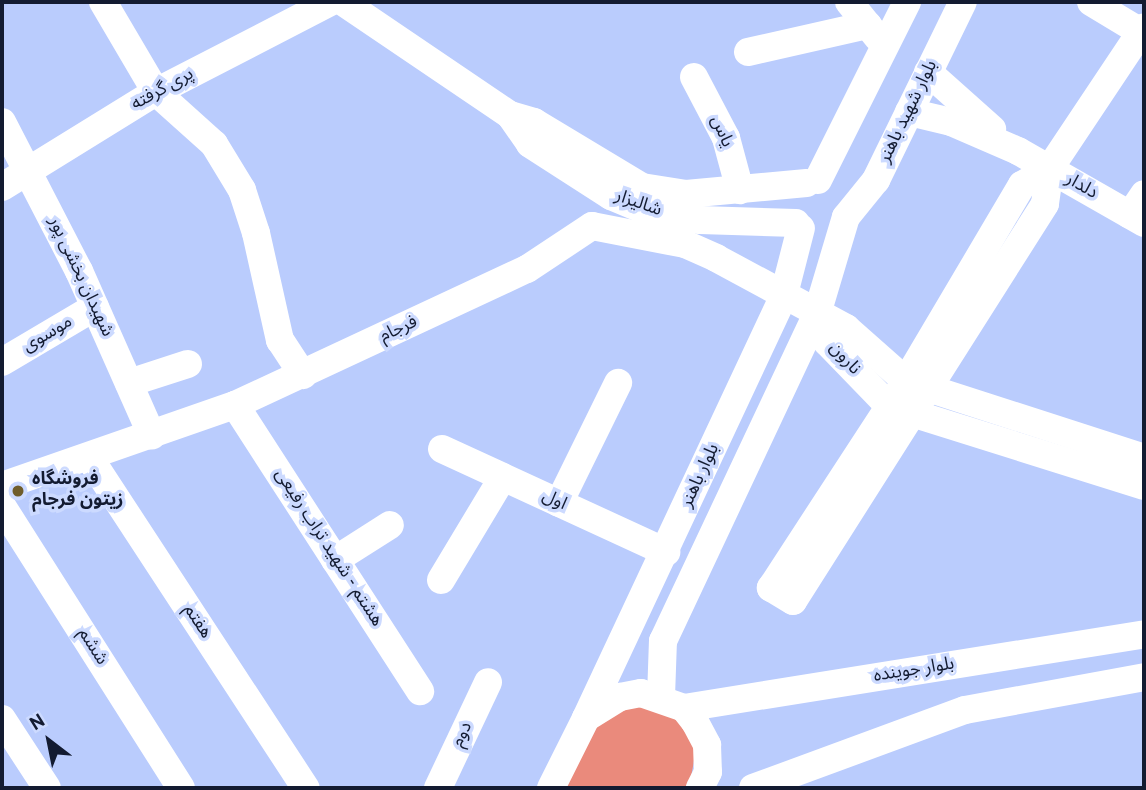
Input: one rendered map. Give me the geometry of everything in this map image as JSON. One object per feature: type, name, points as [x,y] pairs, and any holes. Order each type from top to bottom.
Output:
[{"type":"street","points":[[103,2],[156,92],[214,144],[242,190],[256,233],[279,340],[303,375]]},
{"type":"street","name":"پری گرفته","points":[[2,187],[156,92],[330,2]]},
{"type":"street","name":"شالیزار","points":[[343,2],[510,115],[534,122],[649,212],[700,220],[799,225]]},
{"type":"street","points":[[849,2],[885,47]]},
{"type":"street","points":[[812,182],[841,190],[846,217],[839,228],[827,234],[799,225],[794,201],[812,182],[907,2]]},
{"type":"street","name":"بلوار شهید باهنر","points":[[846,217],[876,180],[963,2]]},
{"type":"street","points":[[901,410],[771,588],[793,601],[917,385],[1021,186],[1050,168],[1143,31],[1091,2]]},
{"type":"street","points":[[748,52],[868,25]]},
{"type":"street","points":[[929,72],[1018,151]]},
{"type":"street","name":"یاس","points":[[694,77],[726,138],[740,190]]},
{"type":"street","points":[[909,112],[951,122],[1018,151]]},
{"type":"street","name":"شهیدان بخشی پور","points":[[2,122],[29,171],[95,307],[152,436]]},
{"type":"street","name":"دلدار","points":[[1018,151],[1139,211]]},
{"type":"street","name":"شالیزار","points":[[617,186],[686,194],[812,182]]},
{"type":"street","points":[[617,186],[592,226],[685,244],[743,271],[783,298],[817,314]]},
{"type":"street","name":"بلوار باهنر","points":[[672,702],[663,641],[817,314],[846,217]]},
{"type":"street","name":"بلوار باهنر","points":[[551,788],[666,552],[783,298],[799,225]]},
{"type":"street","name":"فرجام","points":[[2,486],[235,405],[527,270],[592,226]]},
{"type":"street","name":"موسوی","points":[[2,362],[95,307]]},
{"type":"street","name":"نارون","points":[[817,314],[846,328],[917,385],[1144,458]]},
{"type":"street","name":"نارون","points":[[817,314],[827,342],[901,410],[1144,486]]},
{"type":"street","points":[[129,383],[188,364]]},
{"type":"street","points":[[559,503],[618,383]]},
{"type":"street","name":"هشتم - شهید تراب رفیعی","points":[[235,405],[420,691]]},
{"type":"street","name":"اول","points":[[442,449],[666,552]]},
{"type":"street","name":"هفتم","points":[[89,457],[306,788]]},
{"type":"street","points":[[441,580],[503,477]]},
{"type":"street","name":"ششم","points":[[2,506],[181,788]]},
{"type":"street","points":[[335,560],[390,525]]},
{"type":"street","name":"بلوار جوینده","points":[[586,718],[620,697],[641,693],[672,702],[1144,634]]},
{"type":"street","points":[[752,788],[965,710],[1144,677]]},
{"type":"street","name":"دوم","points":[[438,788],[488,682]]},
{"type":"street","points":[[672,702],[707,745],[708,772],[701,788]]},
{"type":"street","points":[[2,719],[47,788]]},
{"type":"shaded area","points":[[631,707],[647,707],[678,719],[696,750],[689,788],[564,788],[600,720]]},
{"type":"place","name":"فروشگاه زیتون فرجام","points":[[18,491]]}]
